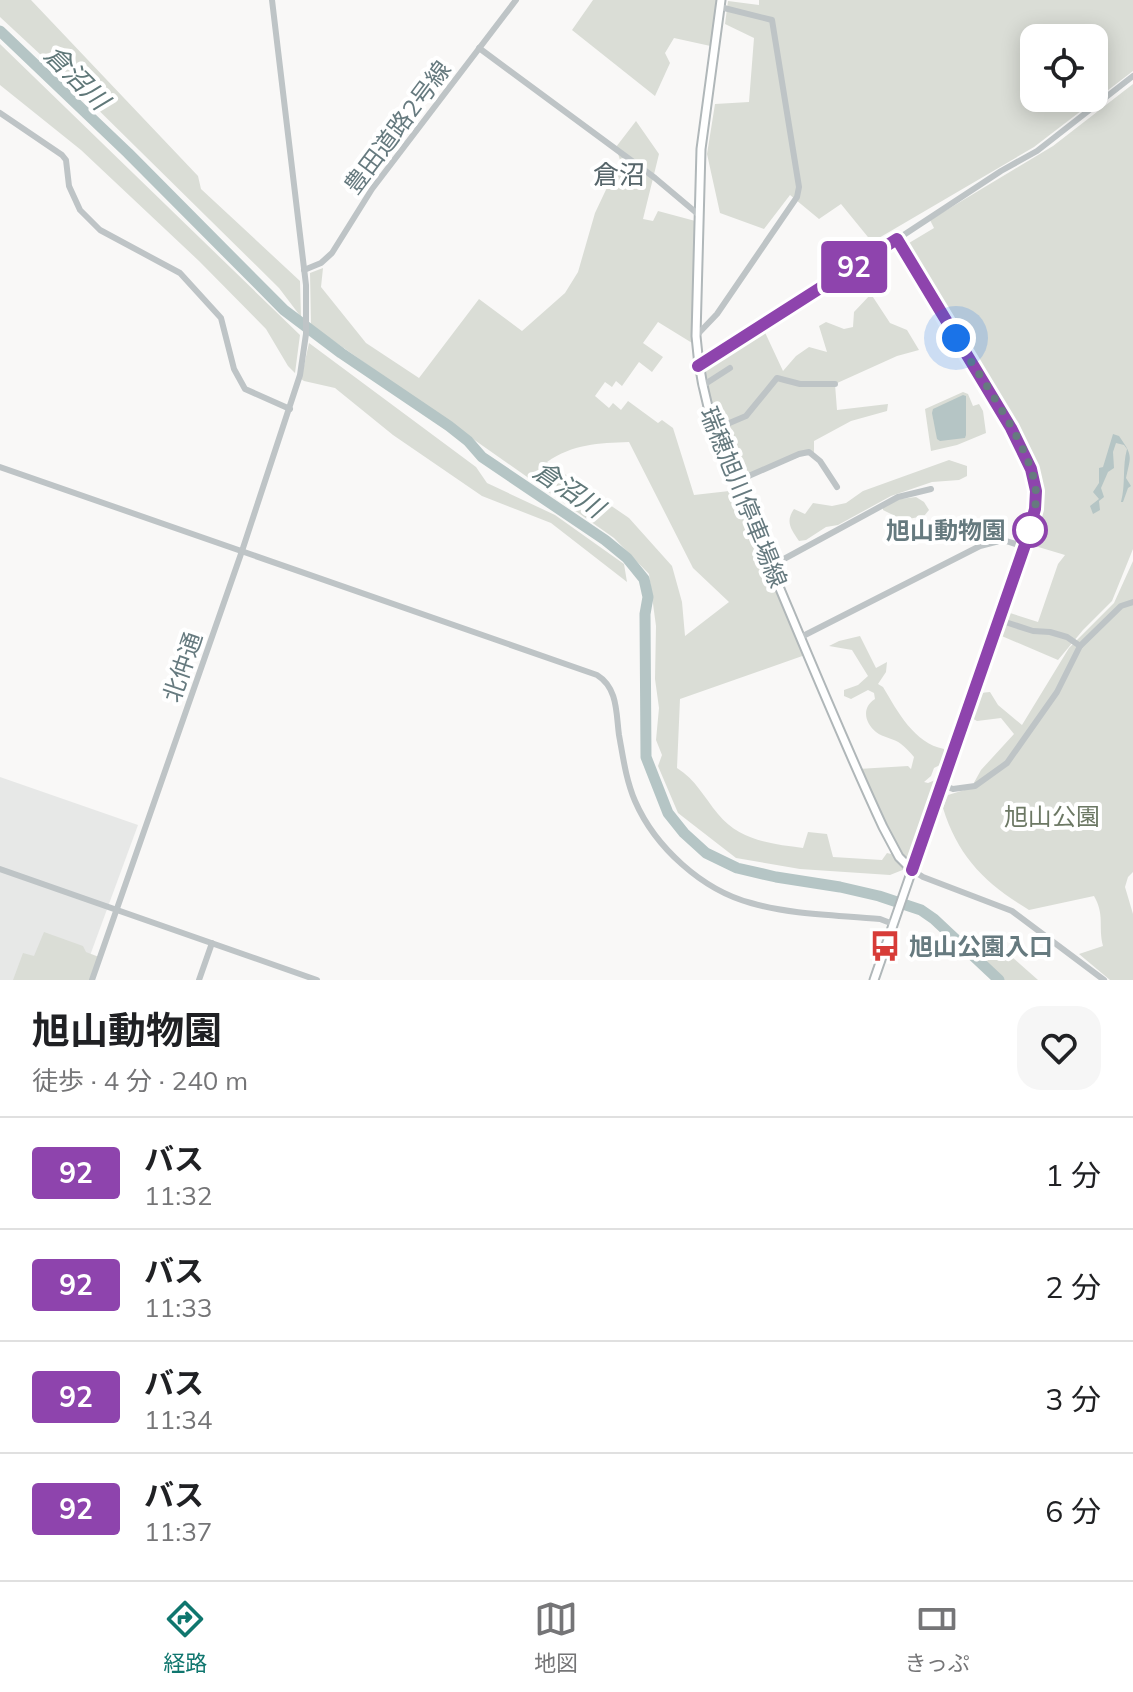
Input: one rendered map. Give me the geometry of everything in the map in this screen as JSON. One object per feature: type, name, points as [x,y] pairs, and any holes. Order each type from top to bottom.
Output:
[{"type":"main road","name":"瑞穂旭川停車場線","points":[[721,4],[701,149],[696,336],[702,386],[713,430],[801,637],[892,845],[912,870]]},
{"type":"main road","points":[[874,980],[912,870]]},
{"type":"street","name":"北仲通","points":[[92,980],[242,551],[290,409],[301,366],[306,334],[306,295],[272,0]]},
{"type":"street","name":"豊田道路2号線","points":[[304,270],[321,263],[332,253],[363,202],[516,0]]},
{"type":"street","points":[[696,336],[717,314],[797,197],[799,187],[772,20],[721,4]]},
{"type":"street","points":[[479,48],[699,215]]},
{"type":"street","points":[[698,366],[1037,151],[1133,76]]},
{"type":"street","points":[[0,113],[62,155],[66,160],[74,200],[92,223],[180,273],[204,298],[221,318],[234,369],[245,389],[290,409]]},
{"type":"street","points":[[897,239],[1011,428],[1031,469],[1036,491],[1035,509],[1025,547],[912,870],[1012,911],[1104,980]]},
{"type":"street","points":[[702,386],[730,368]]},
{"type":"street","points":[[713,430],[746,416],[777,378],[800,384],[835,384]]},
{"type":"street","points":[[735,482],[809,452],[820,461],[837,487]]},
{"type":"street","points":[[0,467],[597,675],[605,680],[614,695],[629,785],[643,817],[655,836],[690,870],[716,889],[749,903],[880,919],[893,924]]},
{"type":"street","points":[[771,566],[898,497],[931,489]]},
{"type":"street","points":[[801,637],[980,546],[1003,540],[1025,547]]},
{"type":"street","points":[[942,785],[953,789],[975,786],[1007,763],[1057,692],[1080,646],[1121,606],[1133,602]]},
{"type":"street","points":[[999,620],[1033,631],[1067,637],[1080,646]]},
{"type":"street","points":[[0,869],[317,980]]},
{"type":"street","points":[[199,980],[212,943]]},
{"type":"shaded area","points":[[966,396],[965,438],[940,441],[937,439],[933,409]]},
{"type":"shaded area","points":[[1113,434],[1119,436],[1129,452],[1126,478],[1131,486],[1121,502],[1127,449],[1116,443],[1114,468],[1108,472],[1101,488],[1104,497],[1099,501],[1100,510],[1093,514],[1090,506],[1099,499],[1093,492],[1099,483],[1099,468],[1103,467]]},
{"type":"shaded area","points":[[0,777],[138,825],[81,980],[0,980]]},
{"type":"green space","points":[[0,0],[31,0],[198,176],[201,189],[300,281],[301,317],[279,288],[0,17]]},
{"type":"green space","points":[[593,0],[721,0],[715,47],[674,38],[665,53],[670,63],[655,96],[572,30]]},
{"type":"green space","points":[[759,0],[1133,0],[1133,71],[1108,90],[1108,24],[1020,24],[1020,112],[1080,112],[1034,147],[872,242],[841,204],[819,219],[790,195],[764,229],[720,213],[707,154],[715,104],[749,102],[754,38],[725,24],[728,1],[759,5]]},
{"type":"green space","points":[[0,44],[300,335],[295,373],[266,329],[199,261],[81,150],[0,85]]},
{"type":"green space","name":"旭山動物園","points":[[1133,84],[1133,549],[1112,601],[1058,660],[997,634],[1000,624],[1010,613],[1038,622],[1058,564],[1065,555],[1035,546],[1031,540],[1036,523],[1038,473],[909,243],[934,228],[930,220],[1053,146],[1097,112],[1108,112],[1108,103]]},
{"type":"green space","points":[[636,121],[659,154],[643,219],[653,221],[658,211],[699,222],[697,346],[658,322],[643,343],[663,357],[652,372],[639,362],[622,386],[616,381],[612,387],[605,382],[595,396],[609,408],[613,403],[621,410],[628,401],[658,423],[662,420],[673,428],[694,495],[738,490],[808,654],[680,699],[677,768],[695,783],[727,823],[746,836],[803,848],[808,832],[827,834],[833,857],[882,860],[887,853],[899,856],[858,769],[908,766],[911,769],[914,757],[901,744],[879,734],[869,724],[866,711],[875,699],[874,693],[868,690],[851,699],[844,696],[844,690],[858,685],[868,676],[852,650],[829,646],[860,636],[876,668],[887,662],[886,672],[878,684],[901,716],[924,740],[944,749],[944,763],[934,768],[924,782],[945,776],[910,867],[890,875],[800,869],[736,858],[678,813],[658,766],[662,755],[656,740],[659,708],[655,679],[656,626],[649,574],[614,538],[311,325],[310,273],[323,268],[321,287],[366,343],[419,378],[479,299],[522,331],[565,293],[578,272],[595,213],[620,160],[616,147]],"holes":[[[629,442],[693,568],[729,602],[685,636],[682,602],[672,566],[629,518],[547,462],[576,448]]]},
{"type":"green space","points":[[871,294],[890,323],[907,330],[919,350],[897,356],[835,384],[837,410],[888,404],[887,411],[851,421],[814,441],[814,455],[809,453],[735,482],[698,366],[762,326],[783,371],[809,347],[827,352],[819,326],[826,322],[844,329],[853,327],[854,312]]},
{"type":"green space","points":[[309,343],[476,467],[487,483],[555,515],[624,564],[627,582],[551,523],[482,496],[393,435],[335,388],[301,379]]},
{"type":"green space","points":[[963,392],[968,394],[973,406],[979,404],[983,411],[986,433],[931,451],[925,409]]},
{"type":"green space","points":[[949,460],[967,466],[967,476],[959,480],[932,482],[891,496],[806,540],[799,541],[792,529],[790,518],[794,509],[805,514],[813,503],[832,506],[846,503],[863,491]]},
{"type":"green space","points":[[916,497],[929,510],[924,516],[903,520],[883,510],[883,507],[900,499]]},
{"type":"green space","name":"旭山公園","points":[[1133,561],[1133,872],[1125,887],[1133,914],[1133,980],[1110,980],[1079,954],[1103,946],[1099,909],[1094,896],[1029,910],[987,879],[965,855],[943,808],[948,795],[971,788],[981,770],[1014,734],[1001,718],[977,721],[970,717],[975,699],[990,692],[998,705],[1022,725],[1069,648],[1114,603]]},
{"type":"green space","points":[[44,932],[83,946],[86,952],[99,957],[92,980],[13,980],[23,953],[34,956]]},
{"type":"green space","points":[[986,934],[1038,980],[999,980],[968,950]]},
{"type":"waterway","name":"倉沼川","points":[[0,31],[128,153],[284,310],[449,426],[482,457],[627,558],[644,579],[648,597],[645,614],[646,757],[668,813],[684,833],[706,853],[737,868],[840,887],[921,910],[999,980]]},
{"type":"bus line","name":"92","points":[[698,366],[897,239],[1011,428],[1031,469],[1036,491],[1035,509],[1026,542],[912,870]]},
{"type":"place","name":"旭山動物園","points":[[1030,530]]},
{"type":"place","name":"旭山公園入口","points":[[885,946]]},
{"type":"district","name":"倉沼","points":[[619,174]]},
{"type":"route","points":[[956,338],[1011,428],[1031,469],[1036,491],[1030,530]]}]
